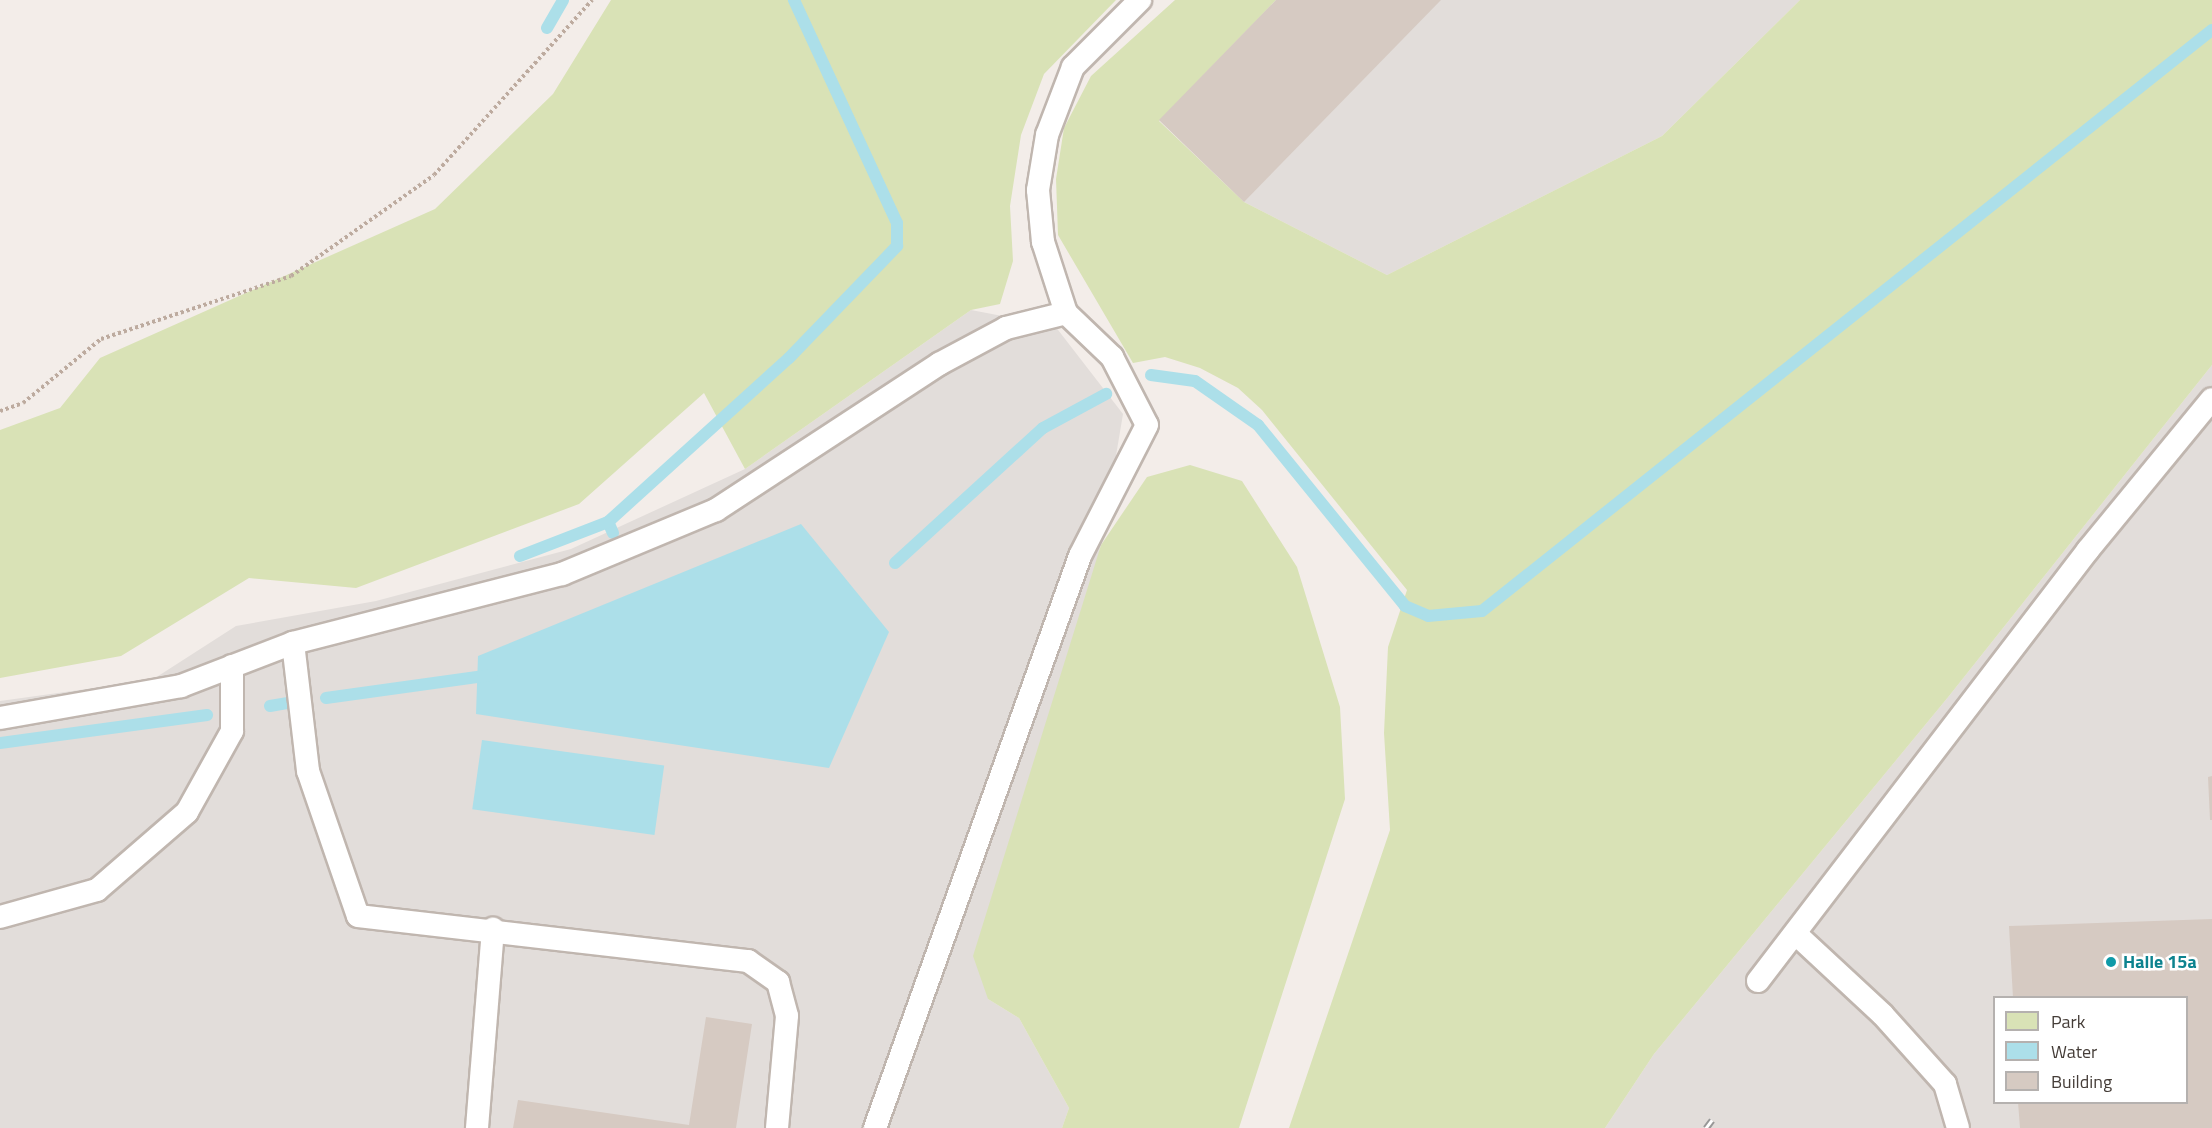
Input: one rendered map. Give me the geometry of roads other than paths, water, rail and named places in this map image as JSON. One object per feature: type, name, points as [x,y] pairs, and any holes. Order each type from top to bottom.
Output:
[{"type":"lane","points":[[875,1128],[1080,556],[1147,425],[1112,357],[1066,313],[1043,242],[1038,190],[1047,135],[1073,67],[1140,0]]},
{"type":"lane","points":[[0,718],[181,686],[293,643],[562,574],[716,510],[939,364],[1006,328],[1066,313]]},
{"type":"lane","points":[[1758,981],[1797,936],[2088,550],[2212,399]]},
{"type":"lane","points":[[293,643],[309,771],[358,916],[493,929],[748,961],[778,982],[787,1016],[777,1128]]},
{"type":"lane","points":[[0,917],[96,890],[187,812],[232,731],[232,666]]},
{"type":"lane","points":[[477,1128],[493,929]]},
{"type":"lane","points":[[1797,936],[1883,1015],[1945,1084],[1958,1128]]},
{"type":"water","points":[[801,524],[889,632],[829,768],[476,714],[478,656]]},
{"type":"water","points":[[482,740],[664,766],[654,835],[472,809]]},
{"type":"waterway","points":[[547,28],[563,0]]},
{"type":"waterway","points":[[613,533],[608,522],[789,358],[897,246],[897,223],[794,0]]},
{"type":"waterway","points":[[1151,375],[1195,381],[1258,425],[1405,606],[1428,616],[1482,611],[2212,30]]},
{"type":"waterway","points":[[895,563],[1043,428],[1106,394]]},
{"type":"waterway","points":[[520,556],[608,522]]},
{"type":"waterway","points":[[326,698],[491,675]]},
{"type":"waterway","points":[[270,706],[287,703]]},
{"type":"waterway","points":[[0,743],[207,715]]},
{"type":"railway","points":[[1706,1128],[1712,1120]]},
{"type":"place","name":"Halle 15a","points":[[2111,962]]}]
